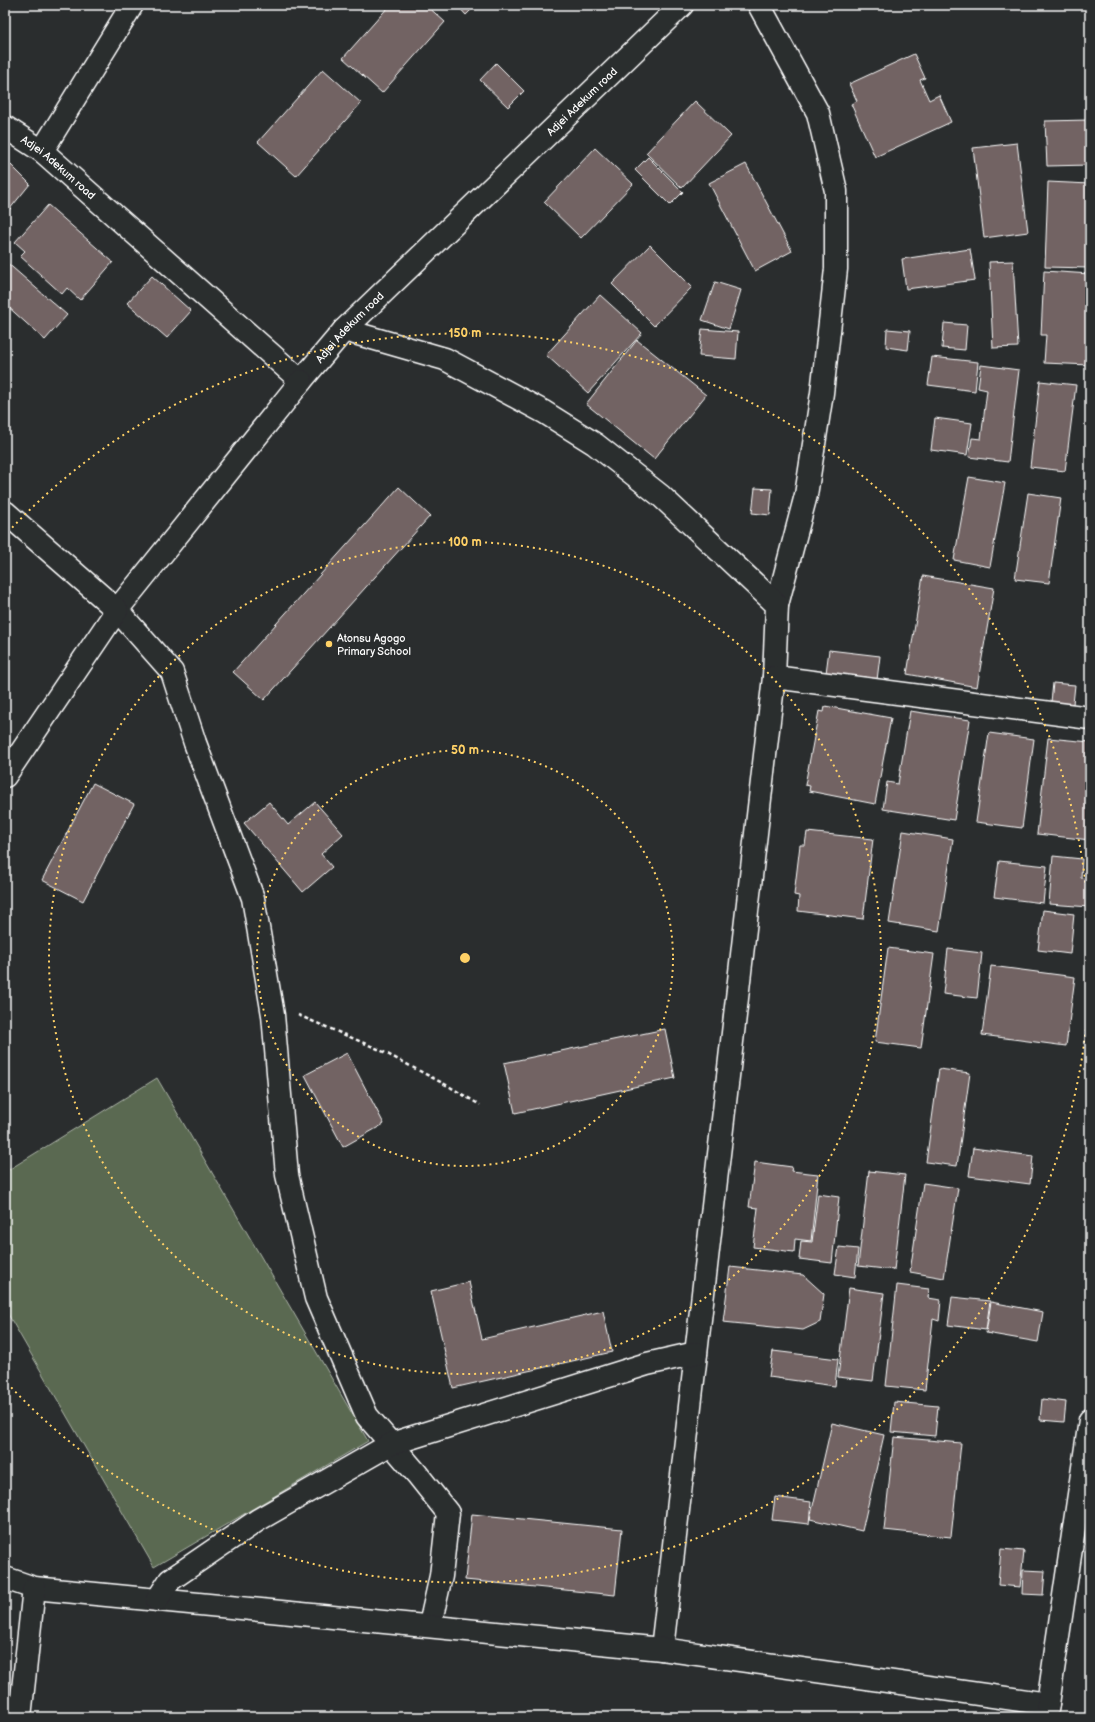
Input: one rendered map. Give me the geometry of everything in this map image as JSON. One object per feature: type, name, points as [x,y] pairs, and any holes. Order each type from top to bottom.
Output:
[{"type":"street","points":[[42,151],[132,5]]},
{"type":"street","name":"Adjei Adekum road","points":[[5,127],[42,151],[301,381],[344,330],[682,5]]},
{"type":"street","points":[[662,1649],[774,677],[776,605],[806,495],[822,393],[836,269],[836,191],[818,113],[759,5]]},
{"type":"street","points":[[344,330],[445,359],[544,412],[595,444],[661,496],[776,605]]},
{"type":"street","points":[[5,776],[117,610],[301,381]]},
{"type":"street","points":[[5,512],[117,610],[172,672],[195,743],[253,898],[271,1002],[287,1175],[316,1298],[367,1416],[448,1513],[441,1576],[430,1626]]},
{"type":"street","points":[[774,677],[1090,718]]},
{"type":"street","points":[[157,1600],[170,1580],[258,1520],[391,1444],[647,1364],[696,1353]]},
{"type":"street","points":[[5,1578],[34,1588],[662,1649],[1047,1710],[1090,1420]]},
{"type":"street","points":[[20,1717],[34,1588]]},
{"type":"path","points":[[271,1002],[314,1023],[378,1049],[450,1087],[480,1105]]},
{"type":"green space","points":[[157,1078],[368,1441],[154,1567],[5,1309],[5,1172]]},
{"type":"building","points":[[390,5],[426,5],[445,22],[382,93],[343,58]]},
{"type":"building","points":[[457,5],[476,5],[466,15]]},
{"type":"building","points":[[914,54],[925,78],[920,80],[929,100],[939,95],[951,122],[875,157],[851,104],[857,101],[849,84]]},
{"type":"building","points":[[496,63],[524,91],[508,107],[480,80]]},
{"type":"building","points":[[323,69],[361,103],[296,176],[258,142]]},
{"type":"building","points":[[695,101],[731,136],[682,188],[646,153]]},
{"type":"building","points":[[1089,120],[1090,165],[1047,166],[1045,121]]},
{"type":"building","points":[[1017,143],[1028,232],[984,238],[973,148]]},
{"type":"building","points":[[595,148],[633,184],[581,238],[544,202]]},
{"type":"building","points":[[648,157],[683,192],[670,205],[635,170]]},
{"type":"building","points":[[5,159],[30,184],[5,215]]},
{"type":"building","points":[[746,164],[792,251],[755,271],[709,183]]},
{"type":"building","points":[[1048,182],[1090,184],[1090,268],[1045,267]]},
{"type":"building","points":[[48,205],[113,262],[80,300],[67,288],[62,294],[20,256],[25,251],[15,242]]},
{"type":"building","points":[[650,245],[692,287],[654,326],[612,284]]},
{"type":"building","points":[[970,249],[975,280],[906,289],[902,259]]},
{"type":"building","points":[[5,261],[67,315],[45,340],[5,304]]},
{"type":"building","points":[[1013,261],[1018,347],[993,348],[989,262]]},
{"type":"building","points":[[1044,271],[1090,274],[1090,365],[1044,363],[1046,335],[1041,335]]},
{"type":"building","points":[[152,276],[191,311],[167,338],[127,303]]},
{"type":"building","points":[[715,282],[741,290],[729,329],[702,320]]},
{"type":"building","points":[[600,295],[642,333],[588,393],[546,355]]},
{"type":"building","points":[[944,323],[967,325],[965,350],[942,348]]},
{"type":"building","points":[[702,329],[738,332],[736,359],[699,356]]},
{"type":"building","points":[[887,329],[910,331],[908,350],[886,347]]},
{"type":"building","points":[[637,340],[706,395],[654,459],[586,404]]},
{"type":"building","points":[[932,357],[978,362],[975,391],[928,385]]},
{"type":"building","points":[[981,365],[1019,370],[1008,462],[969,457],[972,438],[981,439],[987,390],[978,388]]},
{"type":"building","points":[[1040,381],[1076,385],[1065,471],[1030,467]]},
{"type":"building","points":[[935,418],[972,423],[967,455],[931,450]]},
{"type":"building","points":[[969,477],[1005,483],[990,567],[954,560]]},
{"type":"building","points":[[399,487],[430,516],[264,700],[233,672]]},
{"type":"building","points":[[755,488],[772,489],[770,515],[752,513]]},
{"type":"building","points":[[1028,493],[1061,498],[1049,583],[1015,579]]},
{"type":"building","points":[[923,576],[994,588],[977,687],[907,674]]},
{"type":"building","points":[[829,650],[880,656],[877,680],[826,673]]},
{"type":"building","points":[[1053,683],[1075,685],[1073,704],[1051,702]]},
{"type":"building","points":[[825,706],[891,718],[875,804],[809,791],[810,786],[805,785],[819,711],[824,712]]},
{"type":"building","points":[[910,711],[970,720],[954,820],[883,809],[887,782],[898,784]]},
{"type":"building","points":[[989,733],[1034,739],[1022,828],[976,822]]},
{"type":"building","points":[[1048,738],[1090,742],[1090,840],[1037,834]]},
{"type":"building","points":[[93,783],[134,804],[83,901],[42,880]]},
{"type":"building","points":[[269,802],[288,825],[315,802],[343,834],[321,854],[332,867],[303,892],[244,823]]},
{"type":"building","points":[[903,831],[953,839],[939,931],[889,923]]},
{"type":"building","points":[[807,832],[873,839],[863,919],[798,911],[799,896],[794,895],[800,845],[805,845]]},
{"type":"building","points":[[1053,856],[1082,859],[1081,878],[1090,879],[1090,907],[1049,904]]},
{"type":"building","points":[[999,861],[1047,866],[1043,903],[994,897]]},
{"type":"building","points":[[1043,910],[1074,914],[1070,954],[1038,950]]},
{"type":"building","points":[[888,948],[934,954],[921,1048],[875,1042]]},
{"type":"building","points":[[948,949],[982,953],[977,998],[943,994]]},
{"type":"building","points":[[991,966],[1075,977],[1066,1046],[982,1035]]},
{"type":"building","points":[[665,1029],[675,1078],[515,1113],[504,1063]]},
{"type":"building","points":[[347,1053],[384,1124],[343,1147],[305,1075]]},
{"type":"building","points":[[939,1069],[970,1073],[957,1166],[926,1162]]},
{"type":"building","points":[[973,1148],[1033,1156],[1030,1184],[969,1176]]},
{"type":"building","points":[[755,1162],[792,1167],[791,1171],[818,1174],[811,1241],[795,1239],[794,1252],[753,1247],[758,1208],[749,1207]]},
{"type":"building","points":[[869,1171],[905,1175],[894,1270],[858,1266]]},
{"type":"building","points":[[923,1183],[958,1188],[944,1278],[910,1272]]},
{"type":"building","points":[[818,1194],[839,1197],[832,1263],[799,1259],[801,1241],[812,1242]]},
{"type":"building","points":[[839,1247],[858,1249],[855,1277],[835,1274]]},
{"type":"building","points":[[730,1267],[803,1275],[824,1294],[820,1322],[803,1330],[723,1322]]},
{"type":"building","points":[[469,1282],[482,1339],[603,1311],[612,1352],[453,1388],[431,1291]]},
{"type":"building","points":[[897,1285],[929,1289],[928,1298],[941,1300],[939,1321],[933,1319],[925,1390],[886,1386]]},
{"type":"building","points":[[849,1288],[884,1293],[873,1381],[838,1377]]},
{"type":"building","points":[[952,1297],[990,1301],[986,1330],[948,1325]]},
{"type":"building","points":[[991,1302],[1043,1312],[1038,1342],[986,1333]]},
{"type":"building","points":[[773,1351],[838,1359],[835,1386],[769,1377]]},
{"type":"building","points":[[1042,1399],[1066,1402],[1064,1422],[1040,1420]]},
{"type":"building","points":[[894,1402],[938,1406],[935,1436],[891,1432]]},
{"type":"building","points":[[832,1423],[884,1435],[862,1531],[810,1519]]},
{"type":"building","points":[[894,1437],[961,1443],[951,1537],[884,1530]]},
{"type":"building","points":[[775,1497],[811,1502],[809,1524],[772,1520]]},
{"type":"building","points":[[472,1514],[622,1529],[615,1595],[465,1580]]},
{"type":"building","points":[[1001,1549],[1024,1551],[1020,1587],[998,1585]]},
{"type":"building","points":[[1023,1570],[1045,1571],[1043,1595],[1022,1594]]},
{"type":"place","name":"Atonsu Agogo Primary School","points":[[329,644]]}]
